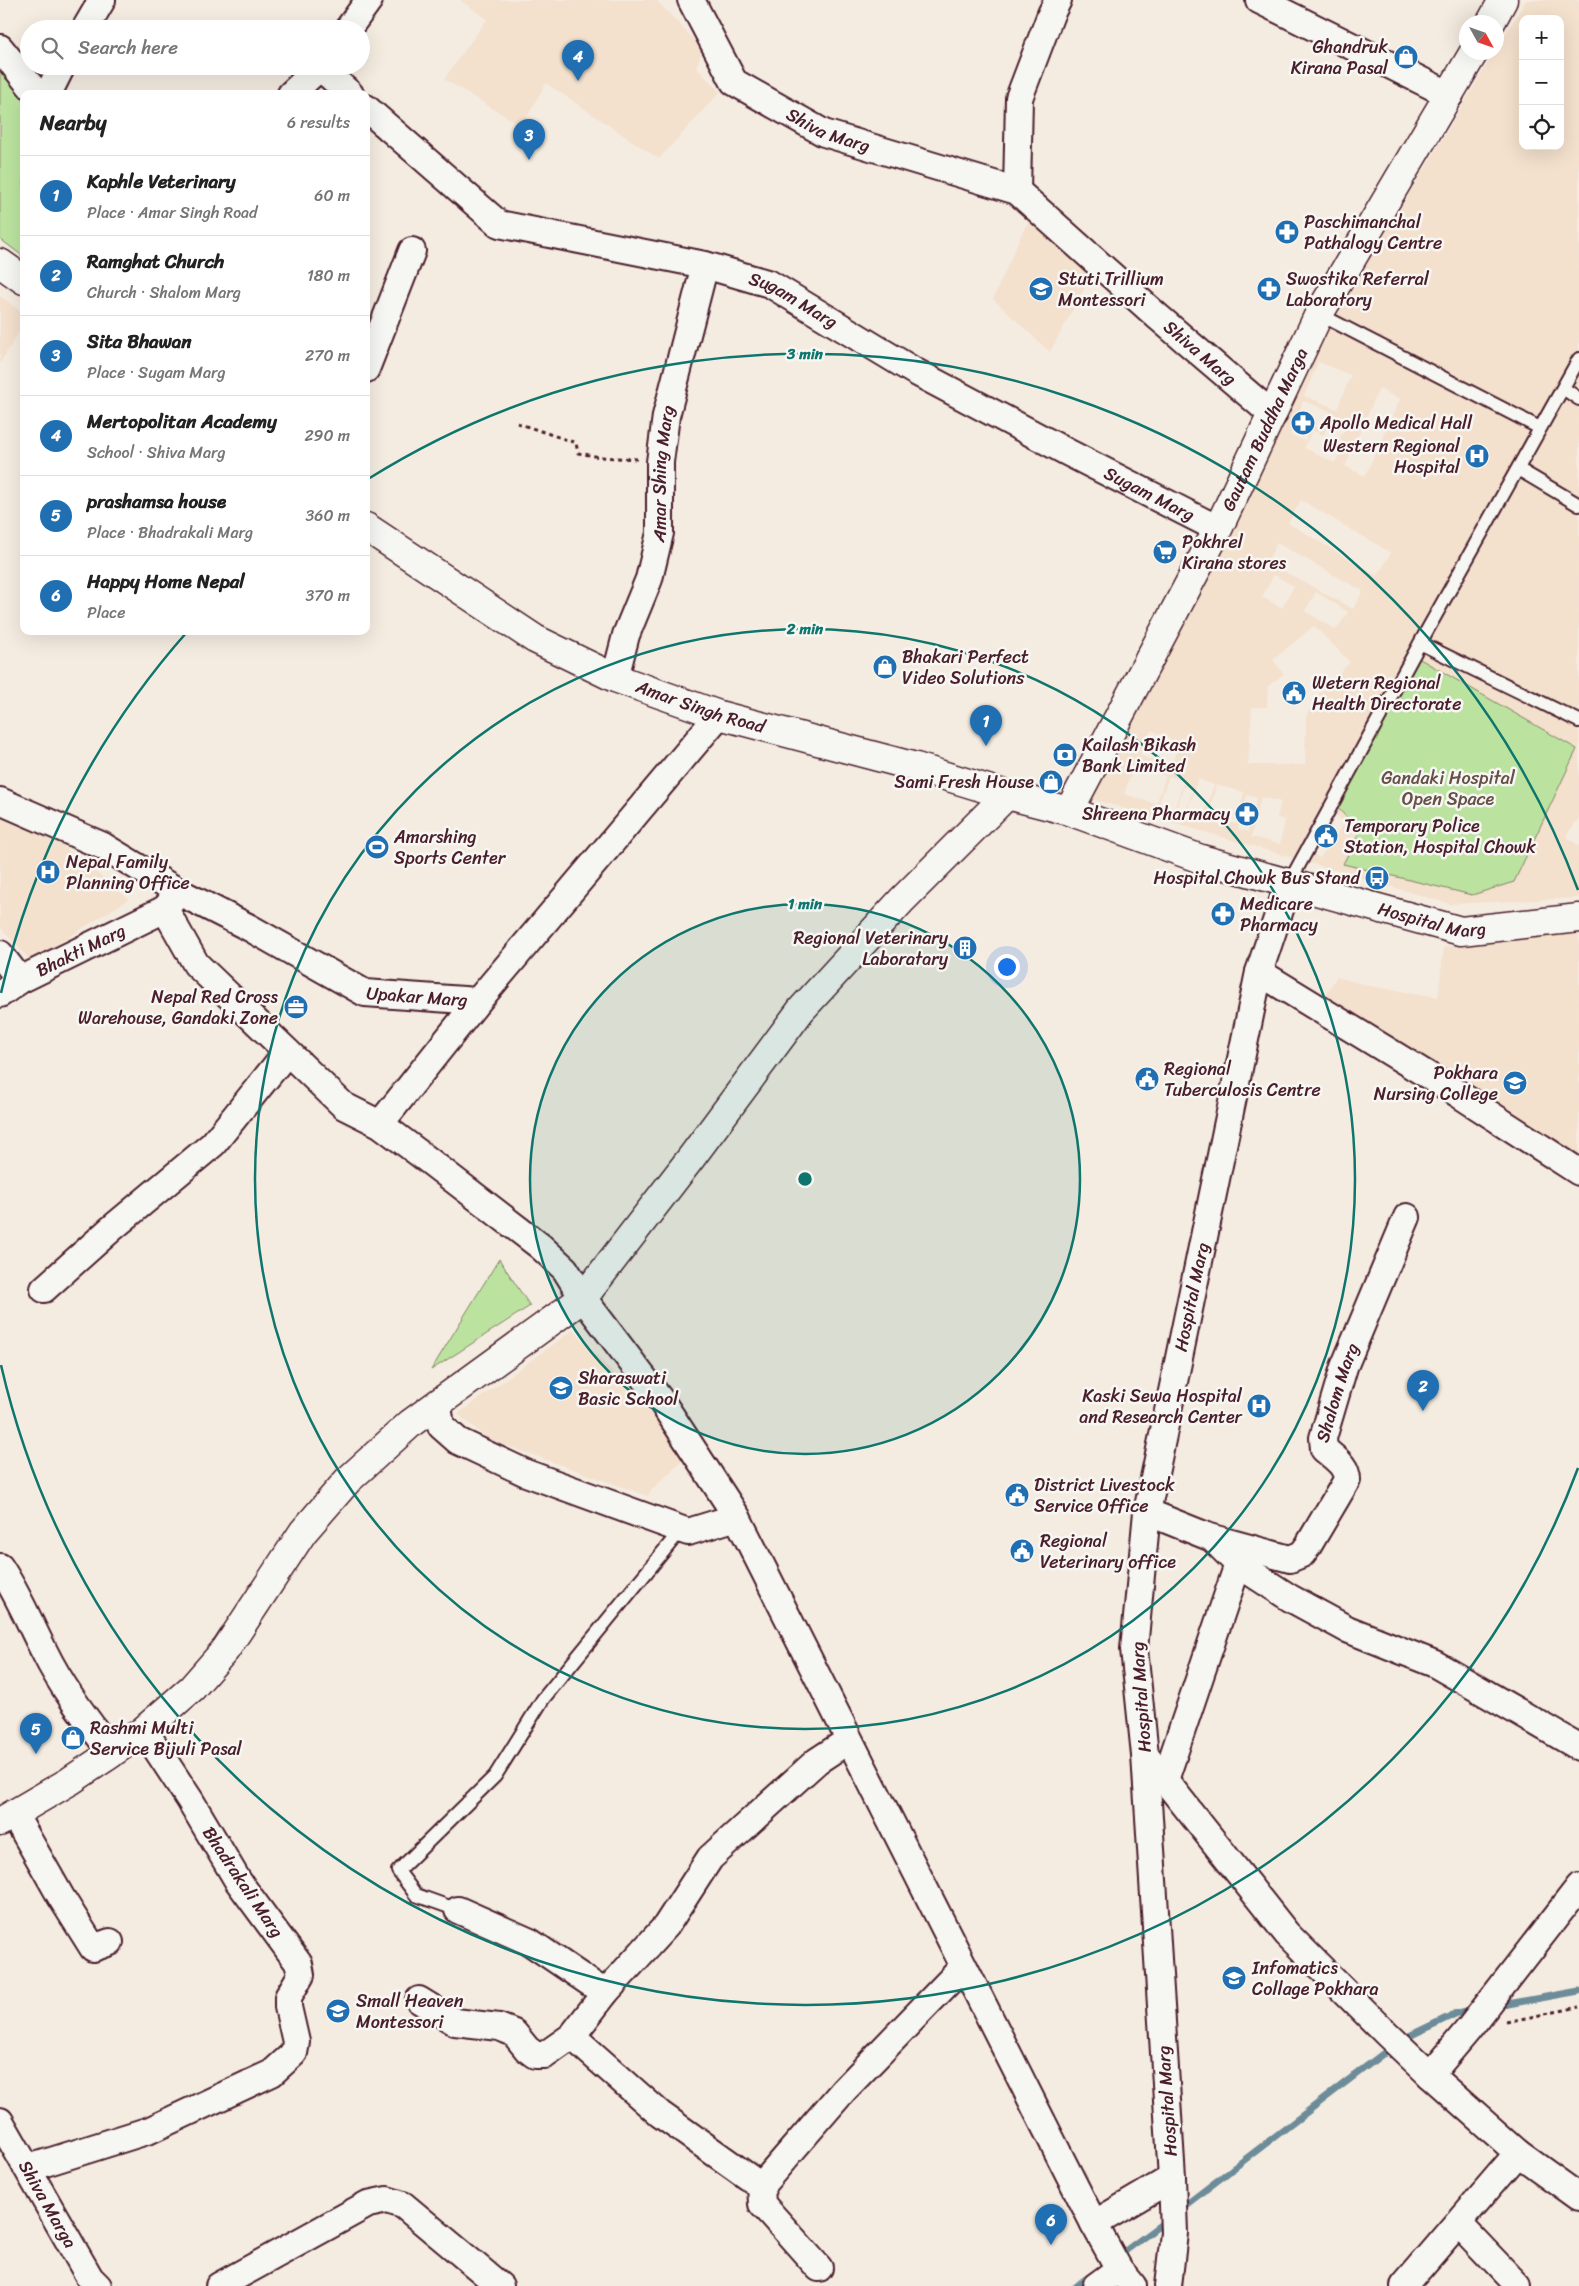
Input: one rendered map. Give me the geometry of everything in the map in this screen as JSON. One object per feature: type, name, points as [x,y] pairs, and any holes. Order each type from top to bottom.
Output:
[{"type":"main road","points":[[1495,15],[1503,0]]},
{"type":"main road","name":"Gautam Buddha Marga","points":[[1069,811],[1218,529],[1319,314],[1470,60]]},
{"type":"main road","points":[[0,263],[20,277]]},
{"type":"main road","name":"Amar Singh Road","points":[[370,531],[535,639],[614,678],[719,715],[916,767],[1007,796],[1069,811]]},
{"type":"main road","points":[[7,1818],[70,1781],[112,1753],[144,1730],[192,1688],[226,1649],[303,1532],[348,1480],[411,1423],[583,1298],[697,1150],[801,1010],[902,900],[1007,796]]},
{"type":"main road","name":"Hospital Marg","points":[[1069,811],[1201,859],[1461,930],[1579,918]]},
{"type":"street","points":[[90,20],[102,0]]},
{"type":"street","points":[[355,20],[369,0]]},
{"type":"street","name":"Shiva Marg","points":[[691,0],[734,82],[824,133],[1017,191],[1157,316],[1273,415]]},
{"type":"street","points":[[1017,191],[1019,98],[1058,0]]},
{"type":"street","points":[[1259,0],[1450,95]]},
{"type":"street","points":[[0,48],[20,73]]},
{"type":"street","points":[[22,75],[34,90]]},
{"type":"street","points":[[50,90],[58,75]]},
{"type":"street","points":[[295,90],[312,75]]},
{"type":"street","points":[[330,75],[346,90]]},
{"type":"street","name":"Sugam Marg","points":[[370,111],[499,224],[706,265],[770,284],[914,371],[1218,529]]},
{"type":"street","points":[[370,359],[412,251]]},
{"type":"street","name":"Amar Shing Marg","points":[[614,678],[626,635],[649,579],[660,532],[660,462],[666,416],[706,265]]},
{"type":"street","name":"Upakar Marg","points":[[0,801],[103,846],[172,900],[250,928],[365,993],[478,1001],[719,715]]},
{"type":"street","name":"Hospital Marg","points":[[1168,2286],[1174,2233],[1172,2178],[1145,1755],[1134,1650],[1148,1512],[1258,972],[1289,883]]},
{"type":"street","points":[[172,900],[196,964],[344,1106],[380,1124],[540,1246],[565,1270],[583,1298],[662,1402],[737,1517],[1094,2224],[1126,2277],[1096,2286]]},
{"type":"street","name":"Bhakti Marg","points":[[10,987],[172,900]]},
{"type":"street","points":[[0,954],[10,987]]},
{"type":"street","points":[[1258,972],[1452,1090],[1579,1172]]},
{"type":"street","points":[[380,1124],[478,1001]]},
{"type":"street","points":[[44,1289],[111,1229],[213,1144],[287,1052]]},
{"type":"street","name":"Shalom Marg","points":[[1212,1538],[1290,1559],[1302,1554],[1308,1546],[1347,1480],[1347,1472],[1324,1449],[1322,1438],[1344,1367],[1406,1217]]},
{"type":"street","points":[[438,1405],[441,1426],[458,1441],[526,1472],[688,1532],[737,1517]]},
{"type":"street","points":[[1148,1512],[1212,1538],[1238,1564],[1290,1598],[1339,1624],[1435,1664],[1579,1747]]},
{"type":"street","points":[[1165,1780],[1238,1564]]},
{"type":"street","points":[[0,1567],[18,1594],[44,1652],[76,1704],[112,1753]]},
{"type":"street","name":"Bhadrakali Marg","points":[[29,2168],[150,2130],[272,2073],[294,2053],[296,2042],[288,2007],[288,1997],[301,1975],[300,1964],[238,1880],[190,1800],[144,1730]]},
{"type":"street","points":[[419,2000],[455,2022],[499,2027],[514,2033],[527,2049],[535,2055],[544,2055],[572,2036],[605,1993],[666,1926],[710,1858],[818,1761],[849,1740]]},
{"type":"street","points":[[1145,1755],[1287,1934],[1386,2034],[1430,2075],[1518,2153],[1579,2197]]},
{"type":"street","points":[[7,1818],[93,1948],[110,1942]]},
{"type":"street","points":[[1430,2075],[1468,2030],[1579,1887]]},
{"type":"street","points":[[458,1910],[530,1942],[605,1993]]},
{"type":"street","points":[[819,2268],[762,2204],[760,2186],[843,2091],[963,1967]]},
{"type":"street","points":[[572,2036],[660,2114],[760,2186]]},
{"type":"street","name":"Shiva Marga","points":[[0,2121],[29,2168],[90,2278],[98,2286]]},
{"type":"street","points":[[1404,2286],[1518,2153]]},
{"type":"street","points":[[1094,2224],[1172,2178]]},
{"type":"street","points":[[220,2286],[368,2204],[387,2200],[404,2205],[500,2286]]},
{"type":"street","points":[[1459,2224],[1518,2286]]},
{"type":"lane","points":[[1319,314],[1540,428]]},
{"type":"lane","points":[[1289,883],[1420,643],[1579,359]]},
{"type":"lane","points":[[1563,388],[1579,400]]},
{"type":"lane","points":[[1518,469],[1579,505]]},
{"type":"lane","points":[[1420,643],[1579,721]]},
{"type":"lane","points":[[458,1910],[416,1895],[398,1871],[495,1776],[543,1699],[681,1530]]},
{"type":"path","points":[[517,423],[576,443],[578,453],[600,457],[660,462]]},
{"type":"path","points":[[1505,2022],[1579,2007]]},
{"type":"shaded area","points":[[460,0],[656,0],[703,49],[696,67],[720,92],[659,159],[546,83],[522,126],[444,79],[487,19]]},
{"type":"shaded area","name":"Western Regional Hospital","points":[[1526,0],[1579,0],[1579,818],[1566,836],[1579,846],[1579,898],[1450,904],[1092,799],[1332,322],[1490,60],[1504,60],[1504,37]],"holes":[[[1318,362],[1351,375],[1337,409],[1304,396]],[[1379,389],[1400,399],[1365,476],[1345,466]],[[1303,401],[1330,411],[1322,430],[1311,425],[1305,441],[1290,435]],[[1333,414],[1348,421],[1339,440],[1345,443],[1335,463],[1304,448],[1312,430],[1323,435]],[[1301,500],[1391,553],[1377,576],[1288,523]],[[1277,543],[1363,591],[1353,609],[1267,562]],[[1274,575],[1294,586],[1282,608],[1262,597]],[[1316,592],[1348,612],[1336,630],[1305,611]],[[1314,626],[1350,662],[1314,699],[1306,717],[1305,765],[1248,765],[1252,707],[1267,707],[1268,686],[1284,674],[1273,660]],[[1151,730],[1180,744],[1169,768],[1140,755]],[[1134,766],[1166,776],[1156,804],[1124,794]],[[1169,776],[1184,781],[1173,812],[1158,806]],[[1198,779],[1214,785],[1203,817],[1187,811]],[[1216,785],[1244,792],[1236,824],[1208,817]],[[1184,786],[1193,790],[1184,815],[1175,812]],[[1247,795],[1257,798],[1248,832],[1238,829]],[[1261,797],[1281,802],[1277,818],[1285,820],[1280,844],[1251,837]],[[1333,813],[1345,823],[1320,858],[1307,850]],[[1360,831],[1530,848],[1514,882],[1344,864]]]},
{"type":"shaded area","name":"Stuti Trillium Montessori","points":[[1033,213],[1097,265],[1050,352],[993,299],[1022,233]]},
{"type":"shaded area","points":[[0,296],[20,311],[20,330],[0,363]]},
{"type":"shaded area","name":"Nepal Family Planning Office","points":[[0,815],[63,846],[129,899],[31,961],[0,927]]},
{"type":"shaded area","name":"Pokhara Nursing College","points":[[1579,933],[1579,1165],[1324,1000],[1336,977],[1370,986],[1438,997],[1444,947]]},
{"type":"shaded area","name":"Sharaswati Basic School","points":[[573,1330],[689,1455],[652,1489],[648,1496],[488,1439],[458,1414]]},
{"type":"green space","points":[[0,62],[20,90],[20,254],[0,239]]},
{"type":"green space","name":"Gandaki Hospital Open Space","points":[[1413,655],[1577,749],[1514,882],[1472,895],[1343,864],[1360,831],[1328,798]]},
{"type":"green space","points":[[499,1259],[530,1306],[431,1370]]},
{"type":"waterway","points":[[1497,2006],[1579,1991]]},
{"type":"waterway","points":[[1401,2040],[1457,2013],[1474,2010]]},
{"type":"waterway","points":[[1179,2210],[1393,2046]]},
{"type":"waterway","points":[[1117,2257],[1167,2220]]},
{"type":"waterway","points":[[1076,2286],[1092,2275]]},
{"type":"place","name":"Ghandruk Kirana Pasal","points":[[1406,57]]},
{"type":"place","name":"Mertopolitan Academy","points":[[578,81]]},
{"type":"place","name":"Sita Bhawan","points":[[529,160]]},
{"type":"place","name":"Paschimanchal Pathalogy Centre","points":[[1287,232]]},
{"type":"place","name":"Stuti Trillium Montessori","points":[[1041,289]]},
{"type":"place","name":"Swostika Referral Laboratory","points":[[1269,289]]},
{"type":"place","name":"Apollo Medical Hall","points":[[1303,423]]},
{"type":"place","name":"Western Regional Hospital","points":[[1477,456]]},
{"type":"place","name":"Pokhrel Kirana stores","points":[[1165,552]]},
{"type":"place","name":"Bhakari Perfect Video Solutions","points":[[885,667]]},
{"type":"place","name":"Wetern Regional Health Directorate","points":[[1294,693]]},
{"type":"place","name":"Kaphle Veterinary","points":[[986,746]]},
{"type":"place","name":"Kailash Bikash Bank Limited","points":[[1065,755]]},
{"type":"place","name":"Sami Fresh House","points":[[1051,782]]},
{"type":"place","name":"Shreena Pharmacy","points":[[1247,814]]},
{"type":"place","name":"Temporary Police Station, Hospital Chowk","points":[[1326,836]]},
{"type":"place","name":"Amarshing Sports Center","points":[[377,847]]},
{"type":"place","name":"Nepal Family Planning Office","points":[[48,872]]},
{"type":"place","name":"Hospital Chowk Bus Stand","points":[[1377,878]]},
{"type":"place","name":"Medicare Pharmacy","points":[[1223,914]]},
{"type":"place","name":"Regional Veterinary Laboratary","points":[[965,948]]},
{"type":"place","name":"Nepal Red Cross Warehouse, Gandaki Zone","points":[[296,1007]]},
{"type":"place","name":"Regional Tuberculosis Centre","points":[[1147,1079]]},
{"type":"place","name":"Pokhara Nursing College","points":[[1515,1083]]},
{"type":"place","name":"Sharaswati Basic School","points":[[561,1388]]},
{"type":"place","name":"Kaski Sewa Hospital and Research Center","points":[[1259,1406]]},
{"type":"place","name":"Ramghat Church","points":[[1423,1411]]},
{"type":"place","name":"District Livestock Service Office","points":[[1017,1495]]},
{"type":"place","name":"Regional Veterinary office","points":[[1022,1551]]},
{"type":"place","name":"Rashmi Multi Service Bijuli Pasal","points":[[73,1738]]},
{"type":"place","name":"prashamsa house","points":[[36,1754]]},
{"type":"place","name":"Infomatics Collage Pokhara","points":[[1234,1978]]},
{"type":"place","name":"Small Heaven Montessori","points":[[338,2011]]},
{"type":"place","name":"Happy Home Nepal","points":[[1051,2245]]}]
